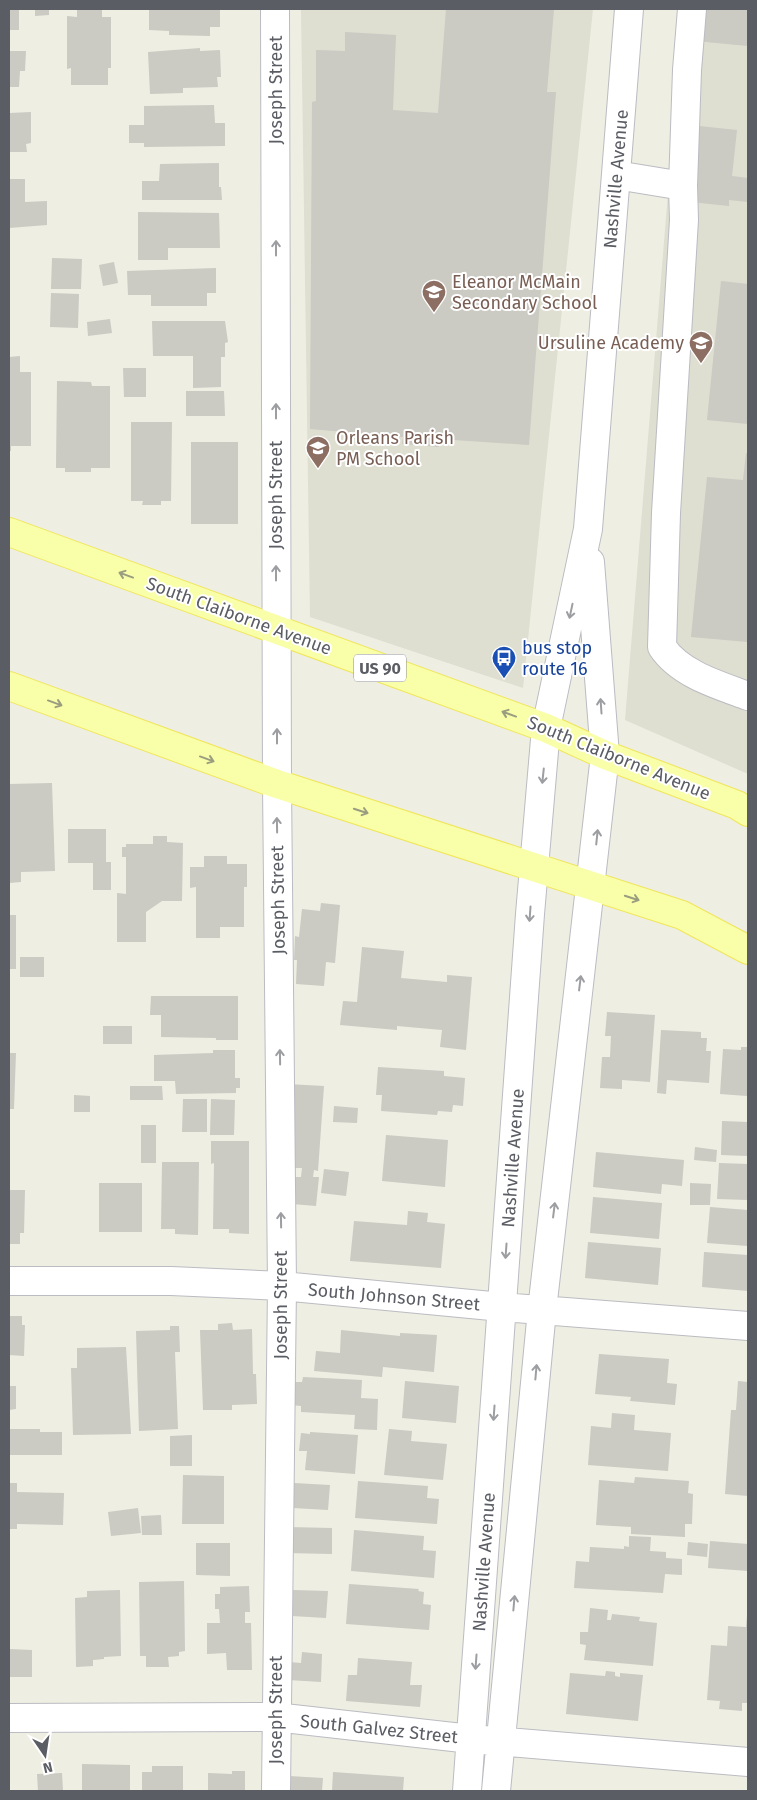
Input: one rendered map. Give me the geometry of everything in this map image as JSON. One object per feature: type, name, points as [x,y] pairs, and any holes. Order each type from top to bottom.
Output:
[{"type":"main road","name":"South Claiborne Avenue","points":[[9,532],[546,728],[605,755],[737,805],[748,812]]},
{"type":"main road","points":[[9,686],[277,784],[534,865],[682,915],[748,950]]},
{"type":"street","name":"Joseph Street","points":[[275,9],[276,630],[282,1286],[275,1717],[276,1791]]},
{"type":"street","name":"Nashville Avenue","points":[[467,1791],[534,865],[546,728],[588,529],[629,9]]},
{"type":"street","points":[[692,9],[686,70],[683,186],[684,230],[666,513],[662,647],[670,659],[682,667],[748,696]]},
{"type":"street","points":[[616,175],[683,186]]},
{"type":"street","name":"Nashville Avenue","points":[[496,1791],[542,1310],[592,885],[605,755],[588,529]]},
{"type":"street","name":"South Johnson Street","points":[[9,1281],[171,1281],[282,1286],[502,1307],[748,1326]]},
{"type":"street","name":"South Galvez Street","points":[[9,1718],[275,1717],[501,1742],[748,1762]]},
{"type":"shaded area","name":"Eleanor McMain Secondary School","points":[[301,9],[593,9],[523,688],[310,617]]},
{"type":"shaded area","name":"Ursuline Academy","points":[[683,9],[748,9],[748,774],[625,720]]},
{"type":"building","points":[[9,9],[19,9],[19,30],[9,30]]},
{"type":"building","points":[[35,9],[49,9],[49,15],[35,16]]},
{"type":"building","points":[[77,9],[102,9],[102,17],[111,17],[111,68],[108,68],[108,85],[71,85],[71,68],[67,69],[67,16],[77,17]]},
{"type":"building","points":[[149,9],[220,9],[220,27],[210,27],[210,36],[169,35],[169,31],[149,30]]},
{"type":"building","points":[[446,9],[554,9],[547,92],[556,92],[529,445],[439,439],[439,447],[402,444],[403,437],[310,429],[312,102],[316,101],[316,50],[345,51],[345,32],[396,35],[393,110],[438,113]]},
{"type":"building","points":[[699,9],[748,9],[748,46],[695,41]]},
{"type":"building","points":[[200,48],[200,51],[220,50],[221,77],[217,77],[218,87],[183,88],[183,93],[150,94],[148,52]]},
{"type":"building","points":[[9,51],[26,51],[25,71],[20,71],[19,87],[9,87]]},
{"type":"building","points":[[214,105],[215,123],[225,123],[225,146],[144,147],[144,143],[129,143],[129,125],[144,125],[144,106]]},
{"type":"building","points":[[31,112],[31,143],[26,144],[27,152],[9,152],[9,113]]},
{"type":"building","points":[[699,126],[737,130],[732,176],[748,178],[748,202],[729,200],[729,206],[691,202]]},
{"type":"building","points":[[219,163],[219,187],[221,187],[222,200],[142,200],[142,181],[159,181],[160,164]]},
{"type":"building","points":[[9,179],[25,179],[25,202],[47,201],[47,225],[9,228]]},
{"type":"building","points":[[138,212],[219,213],[220,248],[168,248],[168,260],[138,260]]},
{"type":"building","points":[[52,258],[82,259],[81,289],[51,289]]},
{"type":"building","points":[[114,262],[118,283],[103,286],[99,265]]},
{"type":"building","points":[[216,268],[216,293],[207,293],[207,306],[151,306],[151,295],[128,295],[127,271]]},
{"type":"building","points":[[721,281],[748,284],[748,424],[707,420]]},
{"type":"building","points":[[51,293],[79,294],[78,328],[50,327]]},
{"type":"building","points":[[110,319],[112,333],[88,336],[87,322]]},
{"type":"building","points":[[152,321],[225,321],[228,342],[225,343],[225,357],[221,357],[221,387],[193,388],[193,356],[153,356]]},
{"type":"building","points":[[20,356],[20,372],[31,372],[31,446],[11,446],[11,451],[9,451],[9,357]]},
{"type":"building","points":[[123,368],[146,368],[146,397],[124,397]]},
{"type":"building","points":[[57,381],[91,382],[92,386],[110,386],[110,468],[91,468],[91,472],[65,472],[65,468],[56,468]]},
{"type":"building","points":[[186,391],[224,391],[225,416],[186,416]]},
{"type":"building","points":[[131,422],[172,422],[171,501],[161,501],[161,505],[142,505],[143,501],[131,501]]},
{"type":"building","points":[[191,442],[238,442],[238,524],[191,524]]},
{"type":"building","points":[[746,453],[748,454],[748,642],[691,637],[707,477],[743,480]]},
{"type":"building","points":[[52,783],[55,871],[21,872],[21,882],[9,883],[9,784]]},
{"type":"building","points":[[68,829],[106,829],[106,862],[111,862],[111,890],[93,890],[93,863],[68,863]]},
{"type":"building","points":[[153,836],[167,836],[167,842],[183,843],[182,901],[162,901],[146,912],[146,942],[117,942],[117,893],[126,894],[126,857],[122,857],[122,847],[126,847],[126,844],[153,844]]},
{"type":"building","points":[[204,856],[227,856],[227,864],[247,864],[247,887],[244,887],[244,927],[220,927],[220,938],[196,938],[196,887],[190,888],[190,867],[204,867]]},
{"type":"building","points":[[321,903],[340,905],[335,963],[326,962],[324,986],[296,984],[295,936],[299,937],[302,909],[320,911]]},
{"type":"building","points":[[9,915],[16,915],[16,969],[9,969]]},
{"type":"building","points":[[362,947],[404,951],[401,978],[447,982],[447,975],[472,977],[466,1050],[440,1047],[442,1030],[397,1026],[397,1030],[340,1025],[343,1001],[357,1002]]},
{"type":"building","points":[[20,957],[44,957],[44,977],[20,977]]},
{"type":"building","points":[[151,996],[238,996],[238,1040],[161,1037],[161,1015],[150,1015]]},
{"type":"building","points":[[607,1012],[655,1015],[650,1082],[622,1080],[622,1089],[600,1088],[602,1057],[610,1057],[611,1036],[605,1036]]},
{"type":"building","points":[[103,1026],[132,1026],[132,1044],[103,1044]]},
{"type":"building","points":[[661,1030],[701,1032],[701,1038],[707,1038],[706,1051],[711,1051],[709,1083],[667,1080],[666,1094],[657,1093]]},
{"type":"building","points":[[741,1047],[748,1047],[747,1096],[720,1094],[723,1049],[741,1050]]},
{"type":"building","points":[[213,1050],[235,1050],[235,1078],[240,1078],[240,1088],[236,1088],[236,1093],[176,1094],[175,1081],[154,1081],[154,1055],[213,1053]]},
{"type":"building","points":[[9,1053],[16,1053],[14,1109],[9,1109]]},
{"type":"building","points":[[378,1067],[444,1071],[444,1076],[465,1078],[463,1106],[453,1105],[452,1112],[438,1111],[437,1115],[381,1111],[382,1095],[376,1095]]},
{"type":"building","points":[[287,1084],[324,1086],[318,1171],[314,1170],[313,1177],[319,1177],[316,1206],[292,1204],[294,1177],[301,1177],[302,1168],[293,1168]]},
{"type":"building","points":[[130,1086],[162,1086],[163,1100],[130,1100]]},
{"type":"building","points":[[74,1095],[90,1096],[90,1112],[74,1112]]},
{"type":"building","points":[[183,1099],[207,1099],[207,1132],[182,1132]]},
{"type":"building","points":[[211,1099],[235,1100],[234,1135],[210,1135]]},
{"type":"building","points":[[334,1106],[358,1108],[357,1123],[333,1122]]},
{"type":"building","points":[[722,1121],[748,1122],[748,1156],[721,1155]]},
{"type":"building","points":[[141,1125],[156,1125],[156,1163],[141,1163]]},
{"type":"building","points":[[386,1135],[448,1140],[445,1187],[382,1181]]},
{"type":"building","points":[[211,1141],[249,1141],[249,1234],[229,1233],[229,1229],[213,1229],[214,1163],[211,1164]]},
{"type":"building","points":[[695,1147],[717,1150],[716,1162],[694,1160]]},
{"type":"building","points":[[596,1152],[684,1160],[682,1186],[662,1184],[661,1194],[593,1187]]},
{"type":"building","points":[[162,1162],[199,1162],[198,1235],[175,1234],[175,1229],[161,1229]]},
{"type":"building","points":[[719,1163],[748,1164],[748,1200],[717,1199]]},
{"type":"building","points":[[324,1169],[349,1172],[346,1196],[321,1193]]},
{"type":"building","points":[[99,1183],[142,1183],[142,1232],[99,1232]]},
{"type":"building","points":[[690,1183],[711,1184],[710,1205],[690,1205]]},
{"type":"building","points":[[9,1190],[25,1190],[24,1233],[20,1233],[20,1244],[9,1244]]},
{"type":"building","points":[[593,1197],[662,1203],[659,1239],[590,1233]]},
{"type":"building","points":[[710,1207],[748,1210],[748,1246],[707,1243]]},
{"type":"building","points":[[408,1211],[428,1213],[427,1222],[445,1224],[441,1268],[350,1261],[354,1221],[407,1225]]},
{"type":"building","points":[[588,1242],[661,1248],[658,1285],[585,1278]]},
{"type":"building","points":[[704,1252],[748,1255],[748,1291],[702,1287]]},
{"type":"building","points":[[9,1316],[22,1316],[22,1325],[25,1325],[24,1356],[9,1355]]},
{"type":"building","points":[[232,1323],[233,1330],[252,1329],[253,1374],[256,1374],[257,1404],[232,1405],[232,1410],[203,1410],[200,1330],[218,1330],[218,1324]]},
{"type":"building","points":[[170,1326],[179,1326],[180,1352],[175,1352],[178,1429],[139,1431],[136,1331],[170,1330]]},
{"type":"building","points":[[341,1330],[400,1336],[400,1333],[437,1335],[434,1372],[383,1367],[382,1377],[314,1371],[316,1351],[340,1353]]},
{"type":"building","points":[[126,1347],[131,1434],[73,1435],[71,1368],[77,1368],[77,1348]]},
{"type":"building","points":[[599,1354],[669,1359],[667,1383],[677,1384],[675,1405],[630,1401],[631,1397],[595,1394]]},
{"type":"building","points":[[303,1377],[362,1380],[361,1398],[378,1399],[377,1430],[354,1429],[355,1415],[301,1412],[301,1406],[291,1405],[291,1382],[302,1382]]},
{"type":"building","points":[[405,1381],[459,1386],[456,1423],[402,1418]]},
{"type":"building","points":[[738,1381],[748,1382],[748,1496],[725,1494],[731,1410],[736,1410]]},
{"type":"building","points":[[9,1386],[16,1386],[16,1409],[9,1410]]},
{"type":"building","points":[[612,1413],[635,1415],[634,1430],[671,1433],[668,1471],[588,1465],[591,1426],[611,1428]]},
{"type":"building","points":[[9,1429],[40,1429],[40,1432],[62,1432],[62,1455],[9,1455]]},
{"type":"building","points":[[389,1429],[412,1431],[411,1441],[447,1444],[443,1480],[384,1475]]},
{"type":"building","points":[[310,1432],[358,1435],[355,1474],[305,1470],[307,1451],[299,1451],[301,1433],[310,1434]]},
{"type":"building","points":[[192,1435],[192,1466],[170,1466],[170,1436]]},
{"type":"building","points":[[183,1475],[224,1476],[224,1524],[182,1524]]},
{"type":"building","points":[[635,1477],[689,1481],[688,1493],[693,1494],[692,1524],[685,1524],[685,1537],[631,1534],[631,1527],[596,1525],[599,1480],[634,1483]]},
{"type":"building","points":[[358,1481],[428,1486],[427,1498],[439,1499],[437,1524],[355,1518]]},
{"type":"building","points":[[9,1483],[17,1483],[17,1492],[64,1493],[63,1525],[17,1524],[17,1529],[9,1529]]},
{"type":"building","points":[[294,1483],[330,1485],[328,1510],[293,1508]]},
{"type":"building","points":[[138,1508],[141,1533],[111,1536],[108,1512]]},
{"type":"building","points":[[161,1515],[162,1535],[142,1535],[141,1516]]},
{"type":"building","points":[[287,1527],[332,1528],[332,1554],[286,1553]]},
{"type":"building","points":[[354,1530],[424,1536],[423,1550],[436,1551],[434,1578],[351,1571]]},
{"type":"building","points":[[629,1536],[651,1537],[650,1551],[666,1552],[666,1558],[682,1559],[682,1575],[665,1574],[663,1593],[574,1588],[576,1561],[589,1562],[590,1547],[624,1549],[624,1546],[629,1547]]},
{"type":"building","points":[[710,1541],[748,1544],[748,1571],[708,1568]]},
{"type":"building","points":[[688,1542],[708,1544],[707,1557],[687,1555]]},
{"type":"building","points":[[196,1543],[230,1543],[230,1576],[196,1575]]},
{"type":"building","points":[[184,1581],[185,1651],[179,1652],[179,1656],[168,1657],[169,1667],[146,1667],[146,1656],[140,1656],[139,1582]]},
{"type":"building","points":[[349,1584],[419,1589],[418,1591],[424,1592],[423,1604],[431,1605],[429,1630],[346,1624]]},
{"type":"building","points":[[249,1586],[250,1612],[245,1612],[245,1623],[251,1623],[252,1670],[227,1670],[226,1653],[207,1654],[207,1623],[220,1623],[219,1609],[215,1609],[215,1594],[220,1594],[220,1587]]},
{"type":"building","points":[[120,1590],[121,1656],[93,1660],[93,1666],[76,1667],[75,1598],[87,1597],[87,1591]]},
{"type":"building","points":[[293,1590],[328,1591],[326,1618],[292,1616]]},
{"type":"building","points":[[590,1608],[608,1610],[607,1620],[611,1620],[612,1614],[640,1617],[639,1621],[657,1623],[653,1666],[584,1660],[586,1645],[580,1644],[580,1632],[588,1632]]},
{"type":"building","points":[[747,1615],[748,1703],[742,1703],[742,1711],[719,1709],[720,1701],[707,1700],[711,1645],[727,1646],[728,1626],[746,1627]]},
{"type":"building","points":[[9,1649],[32,1650],[32,1677],[9,1677]]},
{"type":"building","points":[[302,1652],[322,1654],[321,1682],[288,1680],[289,1662],[301,1663]]},
{"type":"building","points":[[358,1658],[412,1662],[410,1685],[422,1685],[420,1707],[346,1701],[348,1675],[357,1675]]},
{"type":"building","points":[[606,1671],[615,1672],[615,1676],[620,1677],[620,1673],[643,1675],[638,1721],[566,1714],[570,1673],[605,1676]]},
{"type":"building","points":[[82,1764],[130,1765],[130,1791],[82,1791]]},
{"type":"building","points":[[152,1766],[183,1766],[183,1791],[142,1791],[142,1772],[152,1772]]},
{"type":"building","points":[[232,1771],[245,1771],[245,1791],[208,1791],[208,1773],[232,1774]]},
{"type":"building","points":[[333,1772],[404,1777],[403,1791],[332,1791]]},
{"type":"building","points":[[62,1773],[63,1791],[38,1791],[37,1774]]},
{"type":"building","points":[[289,1776],[323,1778],[322,1791],[289,1791]]},
{"type":"place","name":"Eleanor McMain Secondary School","points":[[434,313]]},
{"type":"place","name":"Ursuline Academy","points":[[701,364]]},
{"type":"place","name":"Orleans Parish PM School","points":[[318,469]]},
{"type":"place","name":"bus stop route 16","points":[[504,679]]}]
